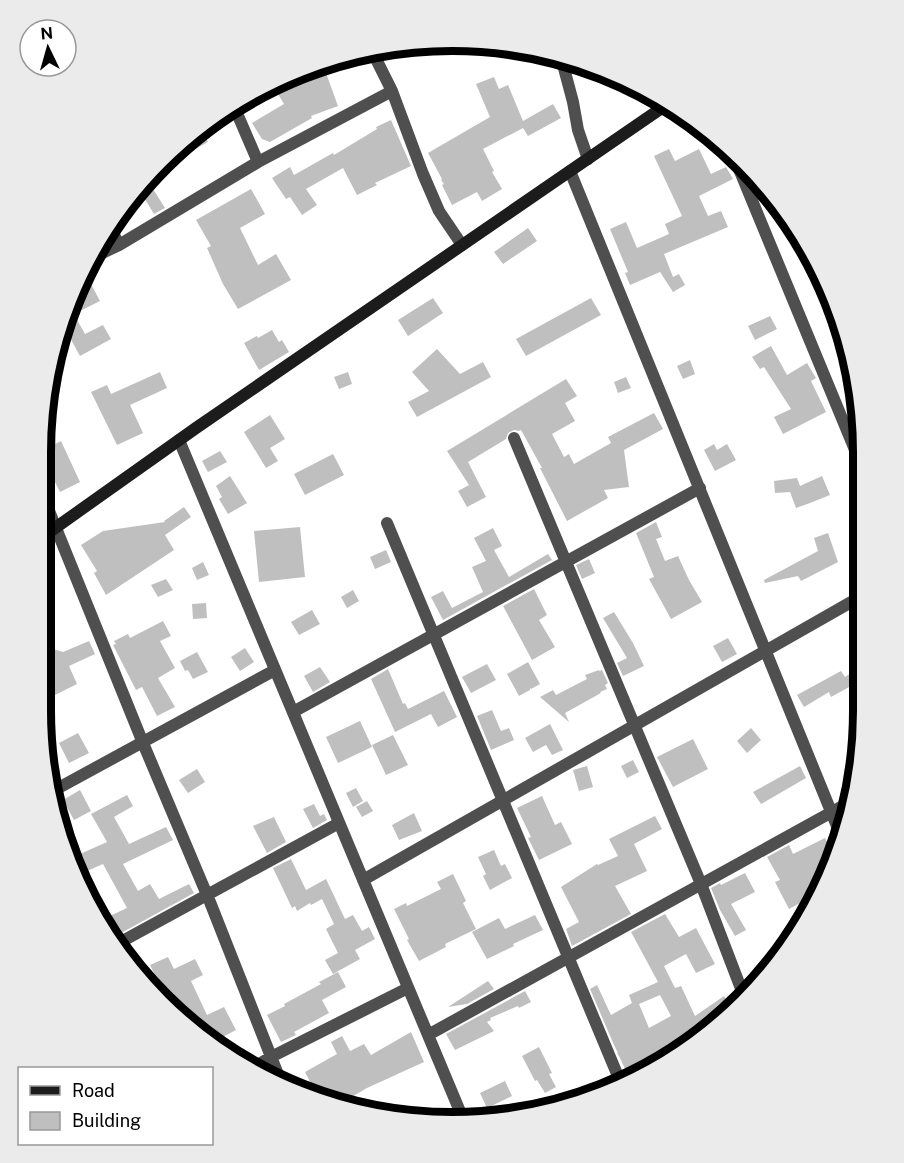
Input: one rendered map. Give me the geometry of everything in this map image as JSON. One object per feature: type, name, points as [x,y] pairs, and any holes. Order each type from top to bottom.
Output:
[{"type":"main road","points":[[51,531],[660,110]]},
{"type":"street","points":[[376,59],[392,91],[439,211],[462,245]]},
{"type":"street","points":[[564,67],[578,130],[588,159]]},
{"type":"street","points":[[104,252],[258,162],[392,91]]},
{"type":"street","points":[[237,114],[258,162]]},
{"type":"street","points":[[570,171],[836,824]]},
{"type":"street","points":[[741,174],[853,444]]},
{"type":"street","points":[[115,236],[119,245]]},
{"type":"street","points":[[514,438],[701,884],[742,988]]},
{"type":"street","points":[[180,440],[460,1112]]},
{"type":"street","points":[[293,712],[700,488]]},
{"type":"street","points":[[51,516],[277,1072]]},
{"type":"street","points":[[387,523],[618,1076]]},
{"type":"street","points":[[363,880],[853,601]]},
{"type":"street","points":[[59,788],[275,670]]},
{"type":"street","points":[[428,1035],[841,807]]},
{"type":"street","points":[[124,940],[339,823]]},
{"type":"street","points":[[260,1063],[408,988]]},
{"type":"building","points":[[326,73],[338,106],[311,116],[312,118],[270,142],[262,139],[252,123],[284,104],[276,91]]},
{"type":"building","points":[[494,77],[499,89],[508,85],[523,121],[553,104],[561,118],[528,136],[523,128],[483,149],[502,189],[482,201],[477,192],[452,205],[442,185],[444,184],[442,179],[428,153],[490,117],[476,84]]},
{"type":"building","points":[[391,120],[411,166],[375,183],[377,185],[357,195],[343,168],[306,189],[317,205],[302,215],[290,197],[286,199],[272,178],[290,167],[294,175],[333,153],[334,155],[377,129],[376,127]]},
{"type":"building","points":[[205,136],[208,142],[181,157]]},
{"type":"building","points":[[669,149],[675,161],[699,149],[711,174],[726,167],[733,179],[699,196],[708,216],[721,211],[728,227],[664,254],[673,277],[679,274],[685,285],[673,292],[660,272],[630,285],[625,273],[628,272],[610,229],[626,222],[637,248],[669,234],[665,224],[682,216],[654,156]]},
{"type":"building","points":[[153,189],[165,208],[154,214],[144,197]]},
{"type":"building","points":[[251,189],[265,214],[240,228],[258,265],[276,254],[291,280],[238,309],[223,284],[207,248],[211,246],[196,220]]},
{"type":"building","points":[[528,228],[537,241],[503,264],[494,252]]},
{"type":"building","points":[[89,281],[100,301],[76,313]]},
{"type":"building","points":[[433,298],[443,313],[408,336],[398,320]]},
{"type":"building","points":[[591,298],[601,315],[526,356],[516,339]]},
{"type":"building","points":[[770,316],[777,329],[755,340],[748,326]]},
{"type":"building","points":[[76,318],[85,334],[103,325],[111,339],[80,356],[69,335]]},
{"type":"building","points":[[272,330],[289,352],[259,370],[244,343]]},
{"type":"building","points":[[771,346],[787,375],[807,363],[816,378],[811,381],[826,412],[783,434],[774,417],[791,409],[764,367],[760,369],[752,357]]},
{"type":"building","points":[[437,349],[460,374],[483,362],[491,377],[417,417],[408,402],[429,391],[412,372]]},
{"type":"building","points":[[690,360],[695,374],[683,379],[677,366]]},
{"type":"building","points":[[160,372],[167,388],[130,405],[143,433],[117,445],[91,392],[107,385],[111,394]]},
{"type":"building","points":[[348,372],[352,384],[339,389],[334,377]]},
{"type":"building","points":[[626,377],[631,388],[618,393],[614,382]]},
{"type":"building","points":[[566,379],[577,396],[565,403],[575,421],[552,434],[564,457],[569,454],[574,464],[611,443],[608,437],[654,413],[663,429],[624,450],[629,487],[604,490],[608,498],[567,521],[521,430],[514,430],[508,433],[506,439],[468,462],[486,497],[467,507],[458,491],[469,485],[447,451]]},
{"type":"building","points":[[270,415],[285,439],[270,448],[278,461],[266,468],[244,432]]},
{"type":"building","points":[[61,441],[80,482],[60,492],[51,474],[51,446]]},
{"type":"building","points":[[714,444],[717,450],[727,444],[736,460],[715,471],[704,450]]},
{"type":"building","points":[[220,451],[227,462],[208,472],[202,461]]},
{"type":"building","points":[[333,454],[344,475],[305,495],[294,474]]},
{"type":"building","points":[[230,476],[247,503],[228,514],[219,499],[222,497],[216,486]]},
{"type":"building","points":[[822,476],[830,495],[810,503],[796,508],[790,492],[775,493],[774,481],[797,478],[800,486]]},
{"type":"building","points":[[184,507],[191,517],[165,535],[174,550],[106,595],[94,573],[97,571],[81,545],[103,531],[165,522]]},
{"type":"building","points":[[656,522],[662,537],[656,539],[665,561],[678,556],[702,602],[671,619],[649,579],[654,577],[636,533]]},
{"type":"building","points":[[300,527],[305,577],[259,582],[254,531]]},
{"type":"building","points":[[493,528],[502,546],[494,550],[509,577],[548,554],[552,560],[443,620],[431,597],[443,591],[452,608],[483,592],[472,567],[486,561],[474,538]]},
{"type":"building","points":[[828,533],[838,562],[801,581],[798,576],[765,583],[764,580],[818,551],[814,538]]},
{"type":"building","points":[[386,550],[391,562],[375,569],[370,557]]},
{"type":"building","points":[[589,559],[595,573],[582,579],[576,565]]},
{"type":"building","points":[[203,562],[209,575],[197,580],[192,568]]},
{"type":"building","points":[[166,579],[173,590],[158,597],[151,585]]},
{"type":"building","points":[[534,589],[547,615],[539,620],[555,647],[532,660],[503,606]]},
{"type":"building","points":[[353,590],[359,601],[347,608],[341,597]]},
{"type":"building","points":[[206,603],[207,618],[193,619],[192,604]]},
{"type":"building","points":[[312,610],[320,624],[299,635],[291,622]]},
{"type":"building","points":[[614,612],[644,666],[623,676],[617,663],[627,658],[603,618]]},
{"type":"building","points":[[163,621],[171,636],[160,641],[175,668],[158,678],[175,707],[157,716],[142,687],[136,690],[113,645],[116,644],[114,641],[128,634],[130,638]]},
{"type":"building","points":[[728,638],[737,654],[722,662],[713,646]]},
{"type":"building","points":[[89,641],[95,654],[69,666],[77,684],[51,697],[51,650],[63,652]]},
{"type":"building","points":[[245,648],[254,662],[240,671],[231,657]]},
{"type":"building","points":[[197,652],[208,672],[193,679],[188,670],[185,671],[180,661]]},
{"type":"building","points":[[528,662],[540,684],[519,696],[507,674]]},
{"type":"building","points":[[487,664],[496,680],[471,693],[462,677]]},
{"type":"building","points":[[320,667],[330,682],[313,692],[304,676]]},
{"type":"building","points":[[388,669],[403,704],[405,703],[408,709],[444,691],[457,717],[438,727],[431,714],[395,732],[371,679]]},
{"type":"building","points":[[602,670],[608,683],[605,685],[607,689],[565,713],[569,722],[540,697],[553,690],[556,695],[587,679],[585,675]]},
{"type":"building","points":[[841,671],[845,677],[853,672],[853,685],[831,697],[829,692],[804,707],[797,695]]},
{"type":"building","points":[[492,710],[501,731],[509,728],[514,740],[491,750],[477,716]]},
{"type":"building","points":[[360,721],[372,747],[338,763],[326,737]]},
{"type":"building","points":[[550,724],[563,750],[552,755],[546,745],[533,752],[525,738]]},
{"type":"building","points":[[751,728],[761,740],[747,753],[737,741]]},
{"type":"building","points":[[78,733],[89,753],[69,763],[59,743]]},
{"type":"building","points":[[393,735],[408,765],[386,775],[372,745]]},
{"type":"building","points":[[693,739],[708,769],[673,787],[657,757]]},
{"type":"building","points":[[633,760],[639,772],[627,778],[621,766]]},
{"type":"building","points":[[587,766],[593,787],[579,791],[573,770]]},
{"type":"building","points":[[800,766],[806,778],[761,804],[753,792]]},
{"type":"building","points":[[197,769],[205,782],[188,793],[179,780]]},
{"type":"building","points":[[356,788],[363,801],[353,807],[346,793]]},
{"type":"building","points":[[80,790],[91,811],[74,820],[63,800]]},
{"type":"building","points":[[127,795],[133,806],[114,817],[129,844],[166,827],[173,840],[123,864],[138,891],[150,884],[159,899],[189,884],[194,893],[119,934],[108,917],[127,908],[103,864],[85,872],[78,855],[107,842],[91,814]]},
{"type":"building","points":[[542,796],[555,825],[561,822],[572,844],[539,860],[517,808]]},
{"type":"building","points":[[367,801],[373,811],[362,817],[356,807]]},
{"type":"building","points":[[314,804],[320,816],[324,814],[327,820],[313,828],[303,809]]},
{"type":"building","points":[[414,813],[422,831],[399,840],[392,825]]},
{"type":"building","points":[[655,816],[662,829],[634,844],[647,871],[615,886],[631,914],[572,946],[566,929],[579,922],[561,887],[597,864],[618,856],[609,839]]},
{"type":"building","points":[[274,817],[286,842],[267,853],[253,826]]},
{"type":"building","points":[[825,838],[829,847],[806,900],[789,909],[775,882],[780,880],[767,857],[789,845],[793,854]]},
{"type":"building","points":[[494,850],[501,866],[505,864],[512,878],[490,890],[478,857]]},
{"type":"building","points":[[291,859],[306,890],[326,879],[345,919],[353,915],[362,931],[369,927],[375,939],[355,950],[360,959],[333,974],[325,960],[338,953],[326,929],[334,924],[322,899],[297,911],[295,906],[292,908],[273,868]]},
{"type":"building","points":[[745,873],[755,892],[731,904],[746,930],[735,936],[711,888]]},
{"type":"building","points":[[453,874],[466,901],[463,903],[476,929],[445,944],[446,947],[419,961],[394,909],[406,903],[407,906],[441,889],[437,882]]},
{"type":"building","points":[[665,914],[679,937],[696,928],[715,964],[696,973],[686,954],[664,966],[675,988],[681,986],[695,1016],[724,996],[728,1002],[675,1044],[626,1071],[590,989],[597,985],[611,1015],[632,1003],[629,995],[658,982],[631,932]],"holes":[[[660,995],[671,1016],[649,1028],[639,1004]]]},
{"type":"building","points":[[535,915],[543,930],[487,959],[472,932],[499,918],[505,929]]},
{"type":"building","points":[[168,957],[174,969],[195,959],[203,975],[191,981],[207,1015],[224,1007],[236,1030],[221,1038],[208,1029],[168,995],[161,986],[150,965]]},
{"type":"building","points":[[338,972],[346,987],[322,1000],[329,1013],[294,1032],[296,1035],[281,1042],[267,1015]]},
{"type":"building","points":[[488,981],[494,989],[467,1004],[448,1007]]},
{"type":"building","points":[[525,991],[531,1002],[490,1018],[491,1020],[487,1022],[494,1031],[455,1050],[446,1034]]},
{"type":"building","points":[[411,1032],[424,1062],[349,1098],[313,1087],[305,1072],[337,1054],[331,1042],[342,1036],[350,1051],[364,1044],[371,1055]]},
{"type":"building","points":[[539,1047],[556,1087],[545,1093],[537,1080],[535,1081],[522,1056]]},
{"type":"building","points":[[505,1081],[512,1096],[487,1108],[480,1093]]}]
